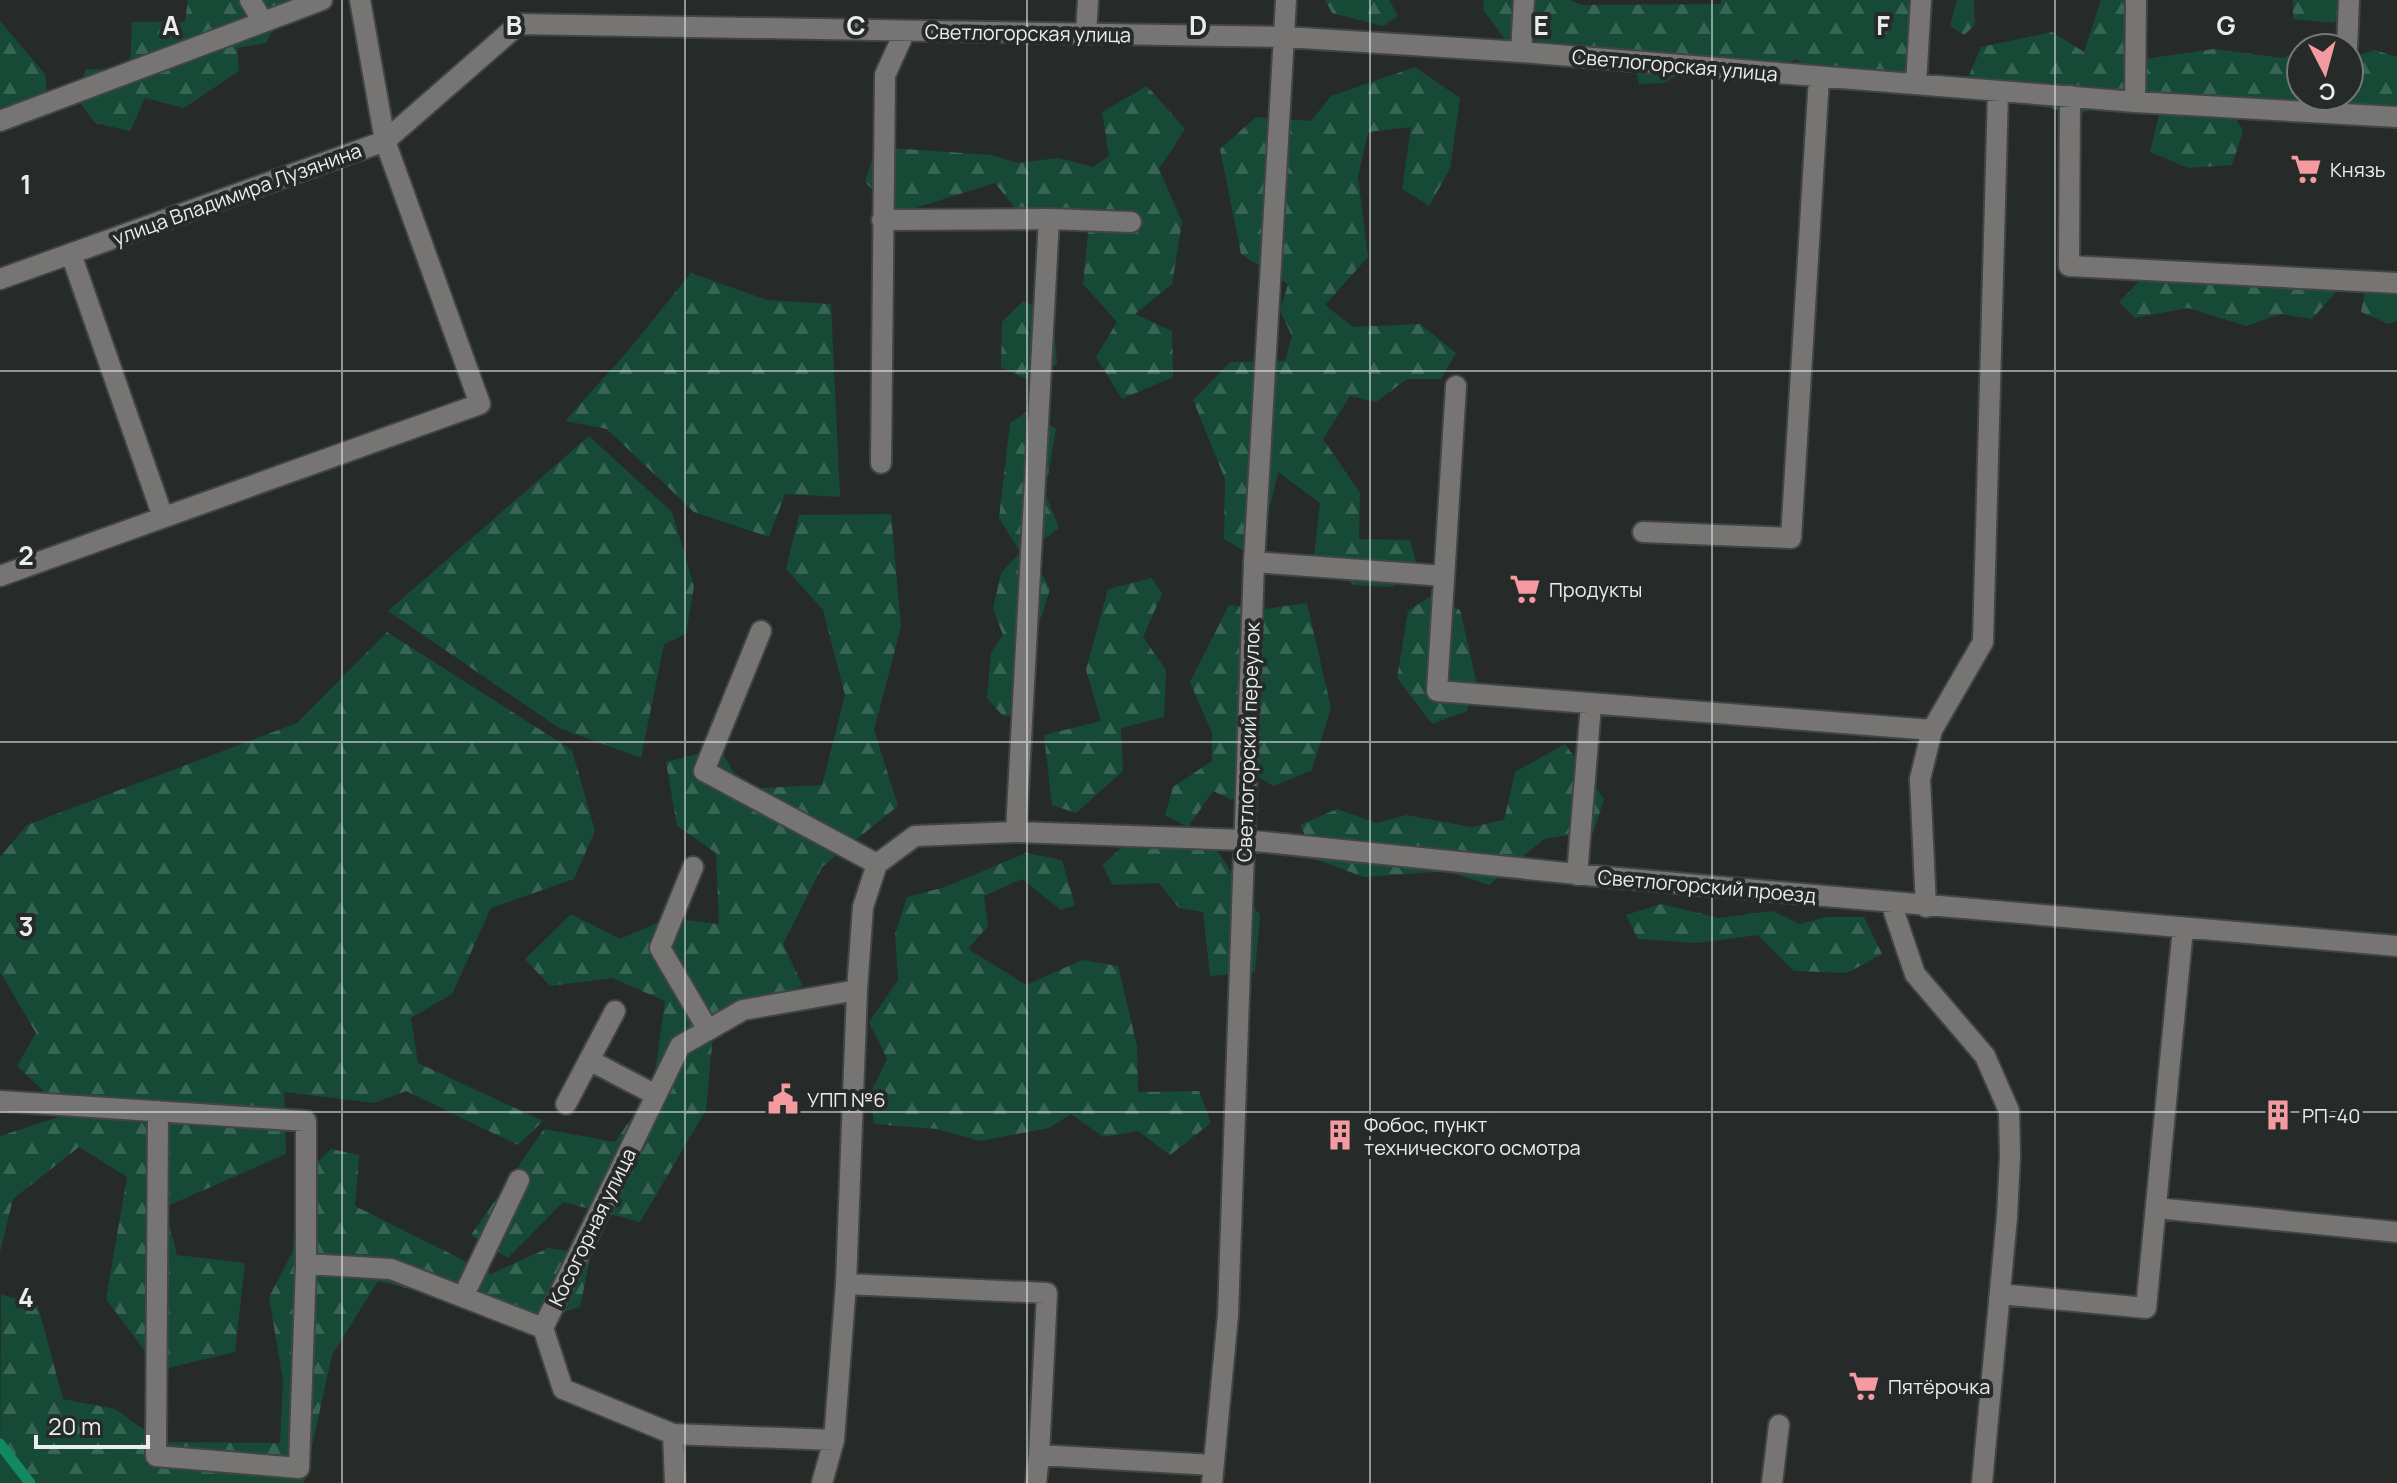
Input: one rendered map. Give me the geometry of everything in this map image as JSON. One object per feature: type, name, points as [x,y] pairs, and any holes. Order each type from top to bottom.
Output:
[{"type":"street","points":[[250,0],[263,22]]},
{"type":"street","points":[[0,121],[322,0]]},
{"type":"street","name":"улица Владимира Лузянина","points":[[0,279],[385,141],[360,0]]},
{"type":"street","points":[[1086,34],[1088,0]]},
{"type":"street","name":"Светлогорский переулок","points":[[1212,1474],[1228,1315],[1254,562],[1286,0]]},
{"type":"street","points":[[1521,52],[1524,0]]},
{"type":"street","points":[[1916,84],[1921,0]]},
{"type":"street","points":[[2135,102],[2136,0]]},
{"type":"street","points":[[2348,32],[2349,0]]},
{"type":"street","name":"Светлогорская улица","points":[[385,141],[519,24],[1286,37],[1521,52],[2135,102],[2285,104]]},
{"type":"street","points":[[881,463],[885,75],[905,31]]},
{"type":"street","points":[[1643,532],[1791,538],[1819,77]]},
{"type":"street","points":[[1926,907],[1920,779],[1932,730],[1983,642],[1998,91]]},
{"type":"street","points":[[2070,96],[2069,266],[2397,283]]},
{"type":"street","name":"Светлогорская улица","points":[[2365,110],[2397,117]]},
{"type":"street","points":[[0,576],[480,404],[385,141]]},
{"type":"street","points":[[822,1483],[834,1440],[846,1284],[863,907],[877,864],[915,836],[1016,832],[1049,219]]},
{"type":"street","points":[[882,220],[1131,222]]},
{"type":"street","points":[[71,254],[163,517]]},
{"type":"street","points":[[1456,386],[1437,691],[1932,730]]},
{"type":"street","points":[[1254,562],[1444,576]]},
{"type":"street","points":[[761,631],[704,771],[877,864]]},
{"type":"street","points":[[1577,875],[1591,705]]},
{"type":"street","name":"Светлогорский проезд","points":[[1016,832],[1245,840],[1577,875],[2397,946]]},
{"type":"street","points":[[693,867],[660,948],[708,1030]]},
{"type":"street","points":[[1891,903],[1915,974],[1985,1056],[2009,1111],[2010,1156],[2000,1294],[1982,1483]]},
{"type":"street","points":[[2000,1294],[2146,1308],[2183,928]]},
{"type":"street","name":"Косогорная улица","points":[[306,1264],[391,1269],[543,1328],[680,1046],[743,1010],[857,990]]},
{"type":"street","points":[[566,1104],[615,1011]]},
{"type":"street","points":[[589,1060],[656,1095]]},
{"type":"street","points":[[0,1101],[158,1111],[306,1121],[306,1264],[299,1468],[156,1456],[158,1111]]},
{"type":"street","points":[[463,1297],[519,1180]]},
{"type":"street","points":[[2156,1208],[2397,1232]]},
{"type":"street","points":[[846,1284],[1047,1293],[1036,1483]]},
{"type":"street","points":[[543,1328],[563,1389],[673,1434],[834,1440]]},
{"type":"street","points":[[1772,1483],[1779,1425]]},
{"type":"street","points":[[673,1434],[675,1483]]},
{"type":"street","points":[[1039,1455],[1212,1474]]},
{"type":"green space","points":[[188,0],[290,0],[266,43],[237,48],[239,71],[184,108],[145,98],[130,131],[95,123],[76,97],[86,69],[130,70],[132,22],[185,22]]},
{"type":"green space","points":[[1325,0],[1389,0],[1398,16],[1383,26],[1332,13]]},
{"type":"green space","points":[[1484,0],[1570,0],[1581,5],[1721,4],[1721,0],[1930,0],[1930,52],[1901,77],[1831,83],[1796,59],[1758,80],[1697,59],[1665,83],[1639,84],[1631,53],[1520,59],[1483,10]]},
{"type":"green space","points":[[1957,0],[1974,0],[1975,25],[1964,35],[1950,26]]},
{"type":"green space","points":[[2101,0],[2139,0],[2144,59],[2214,49],[2285,57],[2285,101],[2226,101],[2243,131],[2232,165],[2188,168],[2150,152],[2160,111],[2137,92],[2080,114],[2017,102],[1968,78],[1981,47],[2052,32],[2084,52]]},
{"type":"green space","points":[[2293,0],[2354,0],[2357,9],[2333,23],[2293,19]]},
{"type":"green space","points":[[0,21],[45,74],[48,105],[21,114],[0,108]]},
{"type":"green space","points":[[2375,50],[2397,57],[2397,109],[2365,109],[2365,53]]},
{"type":"green space","points":[[1415,67],[1460,98],[1450,169],[1429,206],[1402,189],[1411,127],[1368,132],[1358,177],[1368,257],[1325,305],[1353,327],[1420,324],[1456,353],[1441,379],[1407,379],[1376,402],[1350,396],[1323,439],[1360,493],[1359,539],[1410,540],[1417,567],[1392,587],[1354,585],[1314,556],[1320,503],[1278,472],[1268,515],[1244,551],[1224,539],[1225,479],[1193,400],[1230,362],[1285,361],[1292,336],[1280,311],[1288,284],[1241,254],[1220,149],[1256,117],[1311,121],[1331,96]]},
{"type":"green space","points":[[1147,86],[1185,129],[1159,169],[1182,222],[1172,284],[1135,314],[1172,331],[1173,377],[1122,399],[1096,357],[1117,322],[1083,284],[1088,232],[1076,209],[1019,213],[995,183],[896,214],[865,182],[876,147],[991,155],[1018,163],[1058,158],[1093,167],[1109,156],[1102,112]]},
{"type":"green space","points":[[2156,264],[2318,271],[2335,293],[2312,319],[2281,314],[2246,326],[2188,308],[2135,318],[2119,302]]},
{"type":"green space","points":[[2397,271],[2397,321],[2389,324],[2361,312],[2365,289]]},
{"type":"green space","points":[[691,273],[767,300],[831,304],[840,497],[785,494],[769,537],[694,512],[607,429],[565,421],[627,352]]},
{"type":"green space","points":[[1023,301],[1053,314],[1057,364],[1032,382],[1001,367],[1002,322]]},
{"type":"green space","points":[[1030,410],[1056,429],[1045,493],[1059,528],[1029,550],[1050,589],[1042,616],[1017,643],[1031,714],[1003,716],[987,698],[991,652],[1003,635],[993,609],[1001,573],[1020,552],[999,518],[1010,423]]},
{"type":"green space","points":[[589,436],[672,512],[694,586],[686,634],[664,644],[641,758],[559,728],[388,611]]},
{"type":"green space","points":[[891,514],[901,627],[874,730],[898,806],[822,867],[783,944],[803,986],[715,1013],[706,1110],[640,1222],[563,1202],[508,1258],[471,1235],[544,1129],[615,1142],[653,1087],[665,1001],[612,978],[550,986],[525,959],[571,914],[620,939],[669,918],[719,924],[716,853],[677,826],[666,762],[720,748],[743,789],[822,785],[845,695],[823,610],[786,569],[799,515]]},
{"type":"green space","points":[[1152,578],[1162,594],[1143,637],[1166,670],[1164,717],[1121,728],[1123,771],[1076,813],[1052,805],[1044,735],[1101,721],[1086,670],[1108,589]]},
{"type":"green space","points":[[1431,596],[1460,610],[1476,680],[1467,711],[1432,724],[1397,678],[1408,611]]},
{"type":"green space","points":[[1307,603],[1331,708],[1312,770],[1274,786],[1256,776],[1232,800],[1213,791],[1188,827],[1165,815],[1173,787],[1212,761],[1212,733],[1190,682],[1229,605],[1265,609]]},
{"type":"green space","points":[[387,632],[572,750],[595,831],[574,879],[491,908],[452,994],[411,1018],[418,1063],[543,1121],[518,1145],[406,1091],[374,1103],[284,1092],[286,1154],[165,1207],[177,1255],[245,1263],[235,1352],[159,1370],[106,1299],[127,1177],[79,1147],[13,1199],[0,1252],[0,1136],[68,1114],[17,1066],[36,1033],[0,972],[0,857],[27,825],[297,723]]},
{"type":"green space","points":[[1565,744],[1604,799],[1594,831],[1544,839],[1489,885],[1447,871],[1364,877],[1317,860],[1300,825],[1337,809],[1376,823],[1407,815],[1471,827],[1504,820],[1515,772]]},
{"type":"green space","points":[[1130,840],[1217,850],[1260,916],[1255,972],[1210,976],[1203,912],[1179,908],[1159,883],[1113,885],[1102,865]]},
{"type":"green space","points":[[1026,853],[1062,860],[1075,905],[1061,910],[1022,879],[984,896],[988,926],[968,949],[1026,985],[1082,960],[1118,966],[1137,1046],[1138,1092],[1199,1091],[1211,1123],[1170,1155],[1138,1131],[1103,1137],[1071,1114],[1049,1128],[980,1141],[937,1129],[874,1124],[871,1092],[887,1059],[869,1022],[898,980],[895,934],[907,897],[945,887]]},
{"type":"green space","points":[[1661,904],[1719,918],[1772,911],[1800,924],[1826,917],[1864,917],[1882,954],[1847,973],[1794,971],[1758,935],[1697,943],[1638,939],[1626,915]]},
{"type":"green space","points":[[331,1149],[359,1155],[355,1206],[491,1274],[548,1248],[591,1254],[580,1307],[535,1320],[378,1281],[332,1355],[304,1483],[0,1483],[1,1294],[38,1306],[63,1399],[115,1409],[161,1442],[280,1443],[283,1381],[269,1297],[293,1251],[297,1182]]},
{"type":"waterway","points":[[0,1444],[30,1483]]},
{"type":"place","name":"Князь","points":[[2306,169]]},
{"type":"place","name":"Продукты","points":[[1525,589]]},
{"type":"place","name":"УПП №6","points":[[783,1099]]},
{"type":"place","name":"РП-40","points":[[2278,1115]]},
{"type":"place","name":"Фобос, пункт технического осмотра","points":[[1340,1135]]},
{"type":"place","name":"Пятёрочка","points":[[1864,1386]]}]
